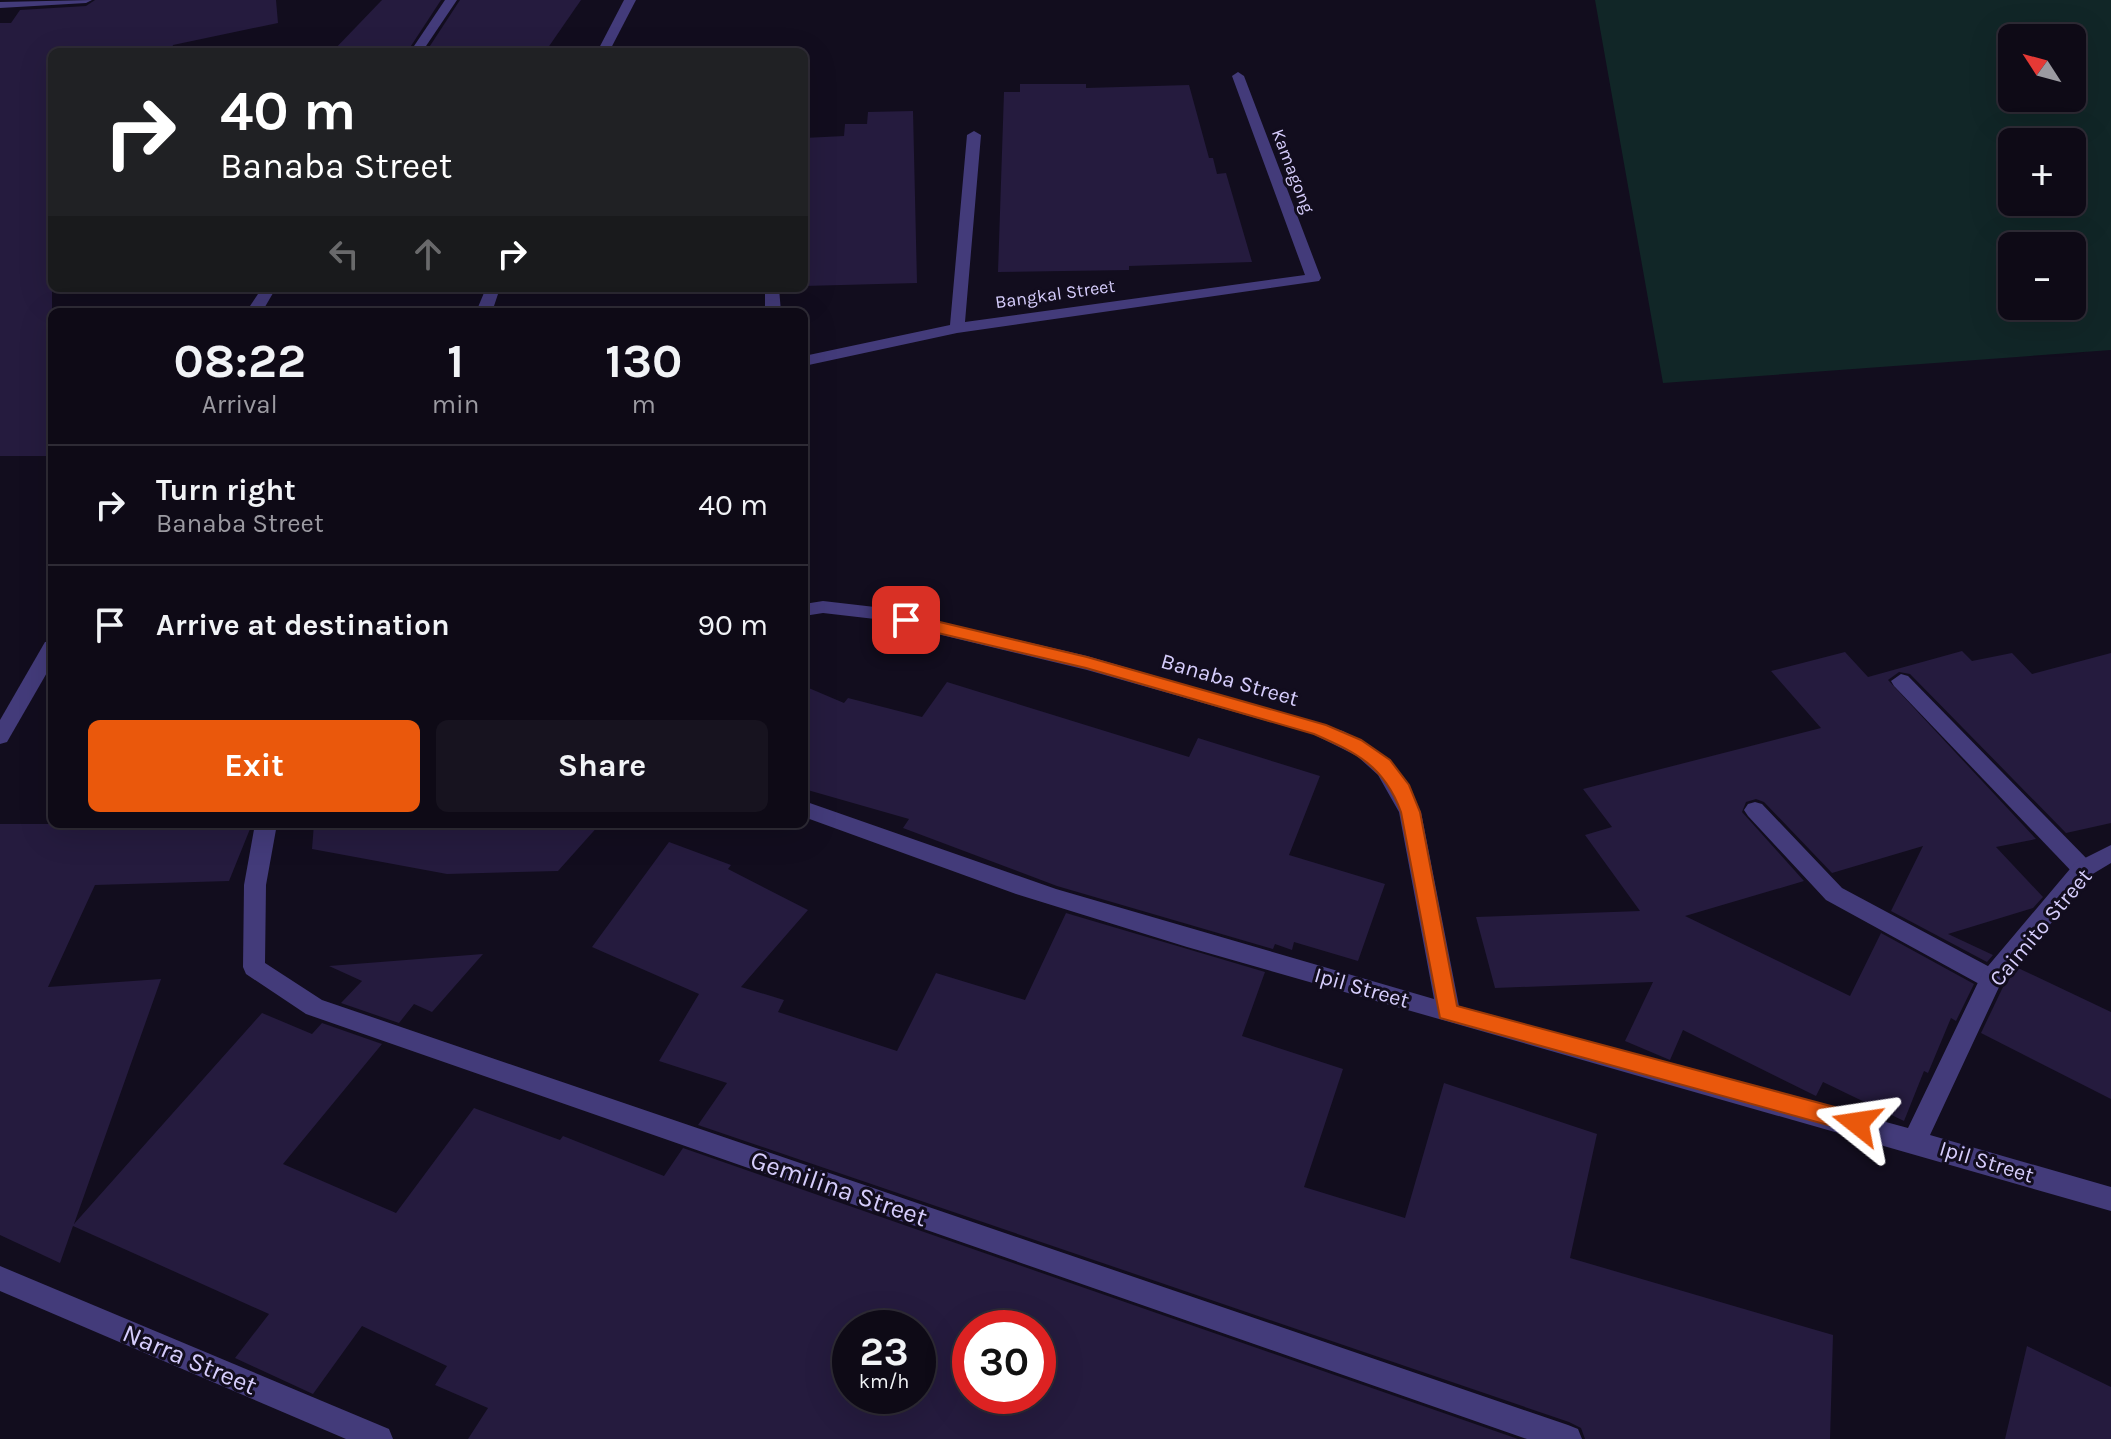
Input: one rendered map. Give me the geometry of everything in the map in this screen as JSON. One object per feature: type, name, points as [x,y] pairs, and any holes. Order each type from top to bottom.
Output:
[{"type":"street","points":[[0,5],[86,0]]},
{"type":"street","points":[[419,48],[451,0]]},
{"type":"street","points":[[605,48],[630,0]]},
{"type":"street","name":"Kamagong","points":[[1238,76],[1314,278]]},
{"type":"street","points":[[957,328],[974,135]]},
{"type":"street","name":"Bangkal Street","points":[[808,360],[957,328],[1314,278]]},
{"type":"street","name":"Banaba Street","points":[[808,609],[852,608],[1087,663],[1320,729],[1355,744],[1383,765],[1400,785],[1410,812],[1448,1012]]},
{"type":"street","points":[[0,737],[45,672]]},
{"type":"street","points":[[1901,681],[2083,869]]},
{"type":"street","name":"Ipil Street","points":[[808,810],[1056,898],[1448,1012],[1915,1139],[2111,1199]]},
{"type":"street","points":[[1755,810],[1834,894],[1991,979]]},
{"type":"street","name":"Gemilina Street","points":[[265,828],[255,885],[254,967],[314,1007],[1568,1439]]},
{"type":"street","name":"Caimito Street","points":[[1915,1139],[1991,979],[2083,869],[2111,853]]},
{"type":"street","name":"Narra Street","points":[[0,1278],[379,1439]]},
{"type":"green space","points":[[1595,0],[2111,0],[2111,350],[1663,383]]},
{"type":"building","points":[[95,0],[276,0],[278,23],[173,45],[172,48],[48,48],[48,292],[52,292],[52,308],[48,308],[48,456],[0,456],[0,23],[11,23],[20,10],[86,6]]},
{"type":"building","points":[[382,0],[441,0],[410,48],[336,48]]},
{"type":"building","points":[[460,0],[581,0],[548,48],[429,48]]},
{"type":"building","points":[[1020,84],[1086,84],[1086,88],[1189,85],[1209,158],[1213,158],[1217,174],[1226,173],[1252,262],[1129,266],[1129,270],[998,272],[1004,92],[1020,92]]},
{"type":"building","points":[[913,111],[917,283],[808,286],[808,138],[844,136],[845,124],[867,124],[868,112]]},
{"type":"building","points":[[1962,651],[1972,661],[2012,653],[2032,674],[2111,653],[2111,823],[2066,833],[1910,674],[1899,672],[1888,680],[2036,839],[1996,847],[2043,897],[2033,908],[1948,934],[1993,955],[1987,962],[1891,911],[1923,846],[1832,873],[1764,802],[1756,799],[1746,802],[1742,812],[1804,881],[1685,916],[1850,996],[1881,933],[1974,984],[1956,1021],[1951,1018],[1928,1073],[1924,1071],[1904,1121],[1823,1082],[1816,1096],[1683,1030],[1670,1060],[1625,1041],[1653,982],[1495,988],[1476,917],[1640,911],[1585,835],[1612,827],[1583,789],[1821,728],[1771,671],[1845,652],[1868,677]]},
{"type":"building","points":[[947,682],[1189,757],[1198,738],[1320,776],[1289,855],[1385,884],[1358,961],[1294,942],[1292,950],[1275,944],[1273,949],[1057,886],[903,828],[909,819],[808,790],[808,688],[844,703],[848,698],[922,717]]},
{"type":"building","points":[[0,824],[48,824],[48,828],[250,828],[229,881],[95,885],[48,987],[161,979],[74,1224],[262,1013],[312,1034],[322,1023],[382,1044],[283,1164],[396,1213],[474,1108],[560,1140],[563,1136],[664,1176],[683,1148],[1518,1439],[468,1439],[488,1408],[435,1385],[447,1366],[362,1326],[313,1394],[235,1358],[269,1314],[73,1226],[60,1263],[0,1235]]},
{"type":"building","points":[[314,828],[596,828],[558,871],[447,874],[312,849]]},
{"type":"building","points":[[669,842],[731,865],[728,869],[808,910],[741,987],[784,1000],[778,1012],[897,1051],[936,973],[1025,1000],[1066,913],[1265,972],[1242,1036],[1343,1069],[1304,1187],[1405,1218],[1444,1083],[1597,1134],[1570,1258],[1833,1335],[1830,1439],[1585,1439],[1581,1428],[1569,1422],[698,1125],[727,1083],[659,1061],[699,994],[592,947]]},
{"type":"building","points":[[483,954],[432,1012],[414,1004],[399,1023],[341,1003],[362,981],[329,966]]},
{"type":"building","points":[[2018,968],[2111,1012],[2111,1099],[1981,1033],[2003,987]]},
{"type":"building","points":[[2027,1346],[2111,1387],[2111,1439],[2005,1439]]},
{"type":"route","points":[[906,620],[1087,663],[1320,729],[1355,744],[1383,765],[1400,785],[1410,812],[1448,1012],[1857,1123]]}]
